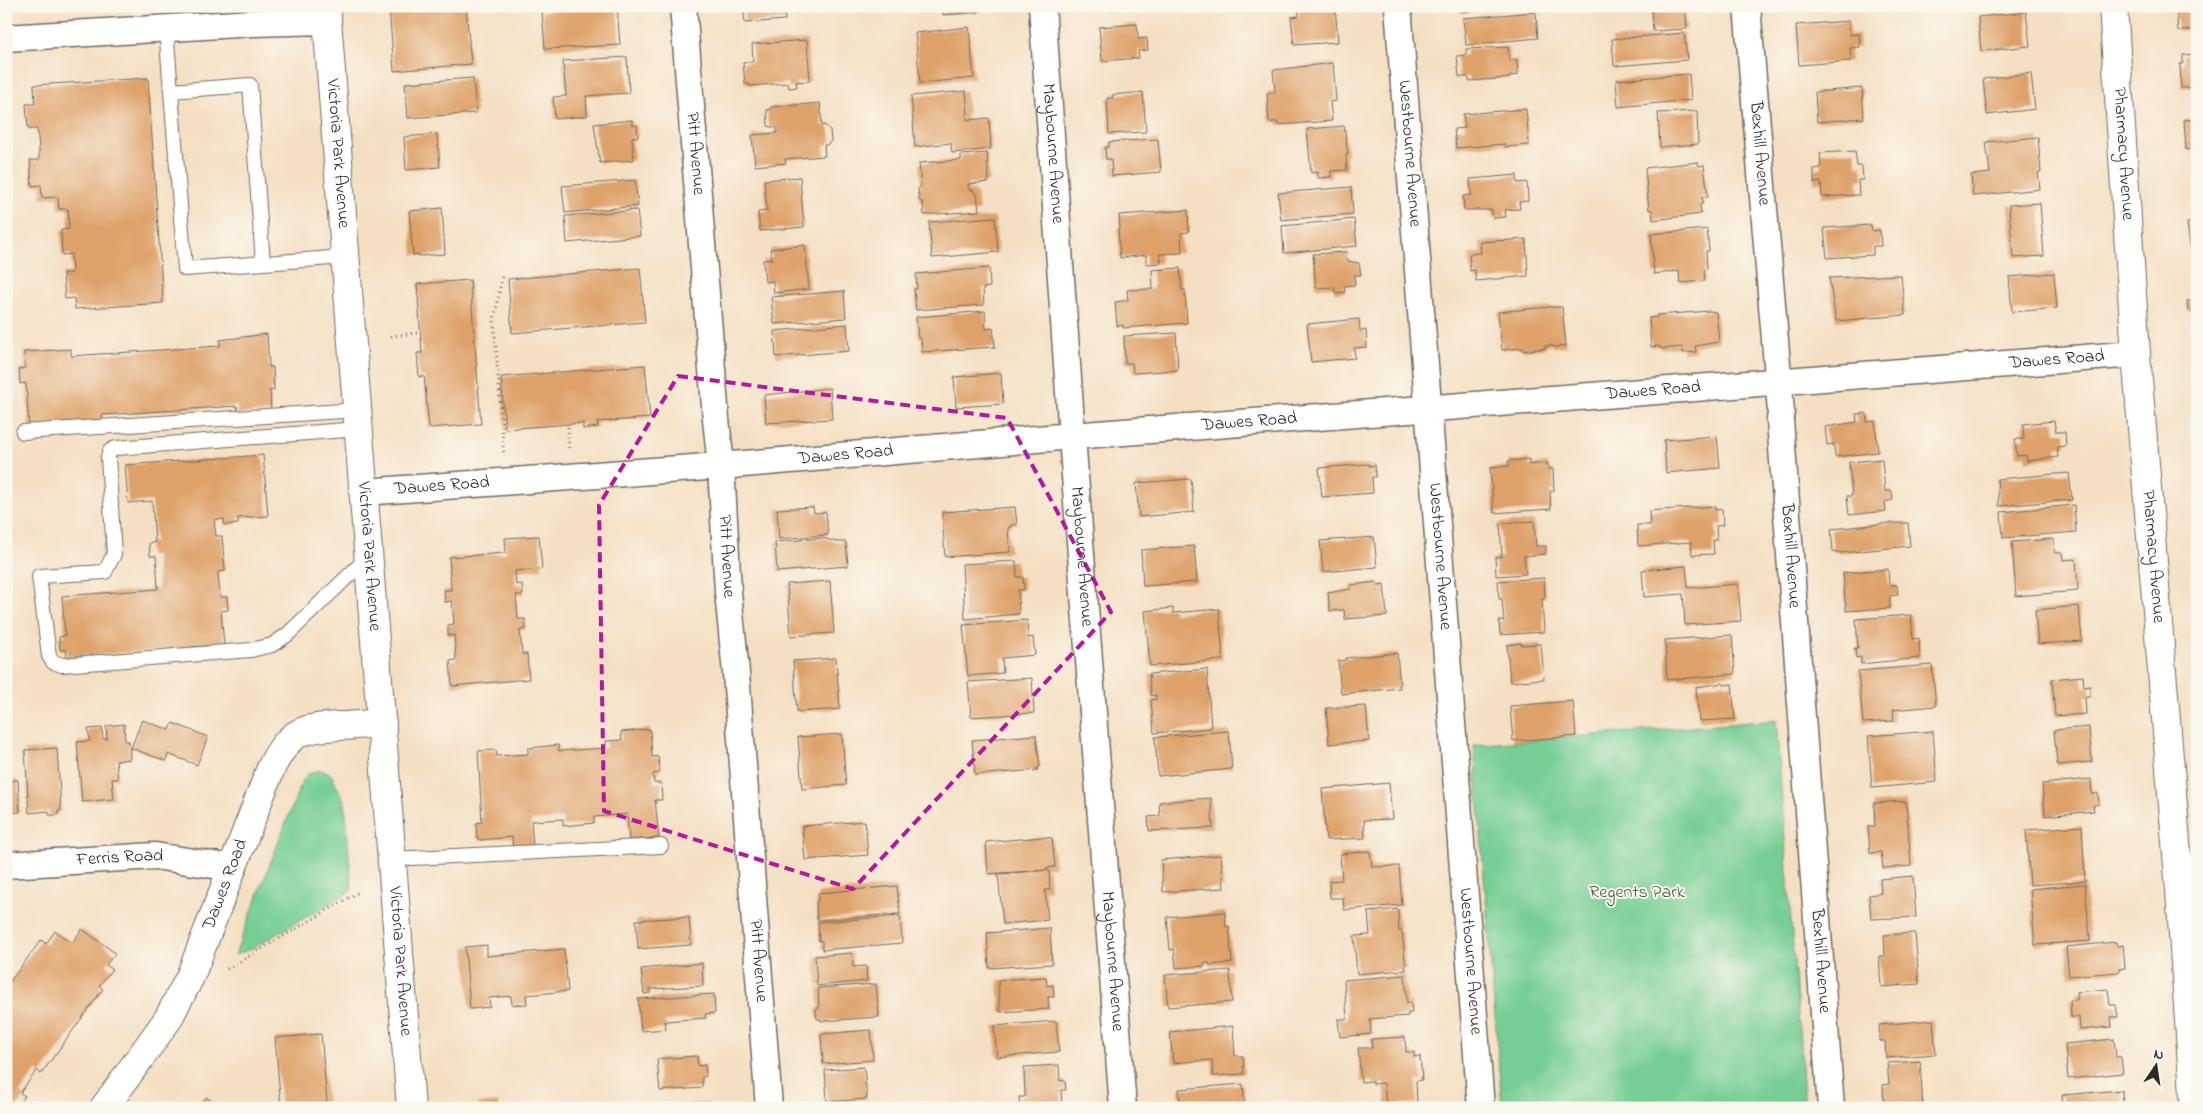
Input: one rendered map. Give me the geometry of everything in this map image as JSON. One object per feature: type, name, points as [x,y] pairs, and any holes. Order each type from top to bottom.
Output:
[{"type":"street","name":"Pitt Avenue","points":[[683,6],[721,466],[728,592],[769,1108]]},
{"type":"street","name":"Maybourne Avenue","points":[[1042,6],[1072,436],[1123,1108]]},
{"type":"street","name":"Westbourne Avenue","points":[[1398,6],[1481,1108]]},
{"type":"street","name":"Bexhill Avenue","points":[[1747,6],[1778,381],[1830,1108]]},
{"type":"street","name":"Pharmacy Avenue","points":[[2113,6],[2136,354],[2188,890],[2195,1108]]},
{"type":"street","points":[[6,38],[267,22],[327,13]]},
{"type":"street","name":"Victoria Park Avenue","points":[[327,13],[411,1108]]},
{"type":"street","name":"Dawes Road","points":[[363,492],[506,480],[721,466],[1072,436],[2136,354]]},
{"type":"street","name":"Dawes Road","points":[[104,1108],[168,1018],[190,977],[271,768],[286,742],[302,731],[316,727],[382,722]]},
{"type":"street","name":"Ferris Road","points":[[6,865],[155,856],[233,868]]},
{"type":"lane","points":[[166,28],[185,268],[345,257]]},
{"type":"lane","points":[[171,92],[250,86],[263,263]]},
{"type":"lane","points":[[23,432],[358,419]]},
{"type":"lane","points":[[358,419],[116,448],[110,451],[108,457],[114,554],[105,572],[40,576],[49,656],[53,662],[62,665],[251,650],[272,645],[287,635],[368,556]]},
{"type":"lane","points":[[392,859],[661,846]]},
{"type":"path","points":[[502,277],[494,320],[506,480]]},
{"type":"path","points":[[391,336],[417,333]]},
{"type":"path","points":[[228,969],[359,892]]},
{"type":"highlighted area","points":[[678,376],[1007,418],[1111,612],[853,889],[604,811],[599,505]]},
{"type":"green space","name":"Regents Park","points":[[1776,720],[1805,1108],[1502,1108],[1474,745]]},
{"type":"green space","points":[[320,770],[328,772],[332,776],[345,803],[352,890],[251,949],[235,955],[301,784],[308,774]]},
{"type":"building","points":[[389,6],[466,6],[471,64],[394,71]]},
{"type":"building","points":[[571,6],[617,6],[620,45],[545,49],[542,11],[572,9]]},
{"type":"building","points":[[743,6],[793,6],[793,8],[784,8],[785,20],[745,23]]},
{"type":"building","points":[[942,6],[978,6],[979,12],[943,15]]},
{"type":"building","points":[[1098,6],[1132,6],[1132,8],[1099,11]]},
{"type":"building","points":[[1298,6],[1335,6],[1338,42],[1294,45],[1291,17],[1299,16]]},
{"type":"building","points":[[1460,6],[1510,6],[1510,8],[1461,12]]},
{"type":"building","points":[[1651,6],[1685,6],[1687,29],[1653,31]]},
{"type":"building","points":[[1808,6],[1829,6],[1829,9],[1809,11]]},
{"type":"building","points":[[2176,6],[2197,6],[2197,30],[2178,31]]},
{"type":"building","points":[[1536,12],[1538,38],[1466,45],[1463,18]]},
{"type":"building","points":[[2026,12],[2030,46],[1981,51],[1978,17]]},
{"type":"building","points":[[1849,21],[1850,35],[1859,34],[1860,47],[1850,48],[1851,61],[1799,65],[1796,25]]},
{"type":"building","points":[[1137,24],[1138,39],[1147,38],[1148,50],[1138,51],[1139,58],[1102,61],[1099,27]]},
{"type":"building","points":[[969,27],[974,78],[920,83],[915,33]]},
{"type":"building","points":[[1684,33],[1687,60],[1614,66],[1612,39]]},
{"type":"building","points":[[807,40],[810,81],[796,82],[797,87],[789,88],[788,83],[749,86],[749,84],[745,84],[743,63],[753,62],[752,44]]},
{"type":"building","points":[[1508,47],[1509,60],[1517,60],[1518,75],[1510,76],[1510,78],[1469,81],[1468,77],[1459,77],[1457,56],[1466,55],[1466,49]]},
{"type":"building","points":[[2197,54],[2197,87],[2181,88],[2180,64],[2183,64],[2183,55]]},
{"type":"building","points":[[627,57],[629,93],[586,96],[587,116],[555,119],[553,97],[566,96],[563,61]]},
{"type":"building","points":[[1333,63],[1336,101],[1330,102],[1332,121],[1278,125],[1277,122],[1269,122],[1267,93],[1275,92],[1273,70]]},
{"type":"building","points":[[2031,73],[2035,109],[1987,115],[1983,79]]},
{"type":"building","points":[[1689,74],[1691,100],[1618,107],[1616,80]]},
{"type":"building","points":[[148,78],[163,303],[75,309],[74,298],[65,299],[63,273],[72,273],[71,254],[62,255],[61,230],[69,229],[68,209],[59,209],[58,197],[42,198],[41,185],[32,186],[30,160],[39,160],[39,146],[37,129],[28,129],[26,104],[35,104],[34,85]]},
{"type":"building","points":[[473,78],[476,113],[408,118],[405,83]]},
{"type":"building","points":[[1862,88],[1864,118],[1817,122],[1815,92]]},
{"type":"building","points":[[966,91],[967,120],[989,118],[991,149],[952,153],[951,143],[915,147],[911,96]]},
{"type":"building","points":[[1143,92],[1146,132],[1109,134],[1107,98],[1113,98],[1112,95]]},
{"type":"building","points":[[820,103],[822,126],[825,125],[830,130],[831,141],[824,145],[825,156],[785,159],[786,163],[755,166],[752,135],[777,133],[777,128],[768,126],[767,110],[771,109],[771,107]]},
{"type":"building","points":[[1526,109],[1529,145],[1505,147],[1505,144],[1456,148],[1454,129],[1465,128],[1463,114]]},
{"type":"building","points":[[1697,111],[1698,144],[1660,147],[1658,113]]},
{"type":"building","points":[[2197,119],[2197,149],[2186,150],[2184,120]]},
{"type":"building","points":[[632,120],[632,125],[637,125],[638,137],[632,137],[634,160],[600,163],[594,124]]},
{"type":"building","points":[[1344,126],[1348,155],[1346,155],[1347,170],[1331,171],[1331,177],[1318,178],[1318,172],[1311,173],[1307,129]]},
{"type":"building","points":[[437,134],[440,167],[406,170],[404,137]]},
{"type":"building","points":[[2038,137],[2041,172],[2038,172],[2040,189],[1973,196],[1971,175],[1990,173],[1986,142]]},
{"type":"building","points":[[1158,139],[1161,172],[1112,176],[1111,159],[1106,159],[1105,147],[1109,147],[1109,142]]},
{"type":"building","points":[[1855,151],[1857,166],[1862,166],[1863,180],[1858,180],[1859,195],[1822,197],[1821,182],[1814,183],[1814,169],[1821,168],[1820,153]]},
{"type":"building","points":[[987,153],[989,182],[968,184],[969,190],[974,190],[974,193],[977,193],[979,211],[924,215],[923,203],[919,200],[918,189],[921,186],[919,163],[961,160],[961,155]]},
{"type":"building","points":[[1698,162],[1699,166],[1704,165],[1708,197],[1702,197],[1703,204],[1700,204],[1701,214],[1653,220],[1652,210],[1649,210],[1645,168]]},
{"type":"building","points":[[1517,175],[1517,183],[1527,182],[1528,201],[1519,202],[1520,209],[1505,210],[1506,217],[1493,218],[1492,210],[1464,210],[1463,196],[1471,195],[1470,179]]},
{"type":"building","points":[[800,177],[804,227],[760,231],[758,212],[767,211],[764,180]]},
{"type":"building","points":[[635,180],[638,206],[565,213],[562,186]]},
{"type":"building","points":[[1351,187],[1353,214],[1281,220],[1278,193]]},
{"type":"building","points":[[2040,203],[2044,256],[2013,258],[2009,205]]},
{"type":"building","points":[[442,208],[445,254],[413,255],[409,211]]},
{"type":"building","points":[[637,210],[640,236],[567,243],[565,216]]},
{"type":"building","points":[[1188,210],[1189,232],[1181,233],[1182,253],[1160,254],[1161,263],[1146,264],[1146,255],[1120,258],[1119,215]]},
{"type":"building","points":[[995,217],[998,252],[932,258],[929,222]]},
{"type":"building","points":[[1354,219],[1357,246],[1284,253],[1282,226]]},
{"type":"building","points":[[2197,222],[2197,252],[2191,253],[2187,223]]},
{"type":"building","points":[[1871,225],[1872,231],[1880,230],[1881,246],[1873,246],[1873,255],[1827,258],[1824,228]]},
{"type":"building","points":[[1707,229],[1709,251],[1706,251],[1707,269],[1704,270],[1705,281],[1680,283],[1679,271],[1654,274],[1651,234]]},
{"type":"building","points":[[1526,239],[1528,276],[1476,281],[1475,270],[1470,271],[1469,254],[1481,253],[1480,242]]},
{"type":"building","points":[[805,245],[809,289],[774,293],[773,281],[765,282],[763,260],[772,259],[770,249]]},
{"type":"building","points":[[1347,252],[1348,261],[1359,263],[1361,275],[1354,275],[1355,285],[1344,286],[1345,292],[1335,293],[1334,287],[1316,288],[1313,254]]},
{"type":"building","points":[[640,268],[645,322],[512,333],[508,279]]},
{"type":"building","points":[[989,268],[990,287],[983,288],[984,305],[916,310],[914,289],[917,289],[916,274]]},
{"type":"building","points":[[1180,268],[1182,290],[1185,290],[1187,323],[1123,328],[1123,325],[1117,326],[1115,302],[1128,300],[1127,290],[1153,289],[1152,270]]},
{"type":"building","points":[[2054,273],[2057,308],[2012,312],[2009,277]]},
{"type":"building","points":[[1901,275],[1905,315],[1836,321],[1829,278]]},
{"type":"building","points":[[470,280],[481,424],[429,428],[424,376],[419,377],[417,353],[422,353],[417,284]]},
{"type":"building","points":[[2197,284],[2197,312],[2194,313],[2194,310],[2188,311],[2187,301],[2194,301],[2193,285]]},
{"type":"building","points":[[844,291],[846,318],[774,324],[771,297]]},
{"type":"building","points":[[1562,307],[1566,346],[1553,347],[1552,345],[1545,346],[1546,348],[1523,351],[1523,348],[1502,350],[1498,312]]},
{"type":"building","points":[[985,311],[986,329],[993,328],[995,347],[922,352],[921,338],[918,338],[916,317]]},
{"type":"building","points":[[1716,312],[1719,342],[1695,346],[1696,352],[1683,353],[1682,347],[1660,349],[1660,346],[1651,347],[1649,318],[1657,317],[1657,315]]},
{"type":"building","points":[[1359,319],[1360,331],[1366,330],[1367,347],[1354,348],[1355,358],[1311,362],[1307,324]]},
{"type":"building","points":[[847,324],[849,351],[776,357],[774,331]]},
{"type":"building","points":[[1176,333],[1178,370],[1133,373],[1132,363],[1125,363],[1124,336]]},
{"type":"building","points":[[267,334],[269,367],[273,367],[274,390],[270,390],[271,412],[238,414],[237,406],[102,415],[103,421],[29,428],[26,383],[20,384],[19,369],[25,368],[24,352],[71,349],[71,356],[220,346],[220,340]]},
{"type":"building","points":[[2193,346],[2197,346],[2197,360],[2195,360]]},
{"type":"building","points":[[645,365],[650,418],[597,422],[598,427],[583,429],[583,423],[505,429],[501,377]]},
{"type":"building","points":[[1001,373],[1003,404],[956,407],[954,377]]},
{"type":"building","points":[[830,388],[832,419],[766,423],[764,395]]},
{"type":"building","points":[[1866,413],[1867,422],[1875,421],[1878,452],[1835,457],[1834,444],[1827,445],[1825,427],[1857,422],[1856,414]]},
{"type":"building","points":[[2054,421],[2056,432],[2065,432],[2066,446],[2057,447],[2058,457],[2027,461],[2026,455],[2017,456],[2015,439],[2024,439],[2023,424]]},
{"type":"building","points":[[1717,436],[1720,468],[1666,473],[1664,440]]},
{"type":"building","points":[[263,455],[268,516],[238,518],[238,524],[224,525],[224,519],[214,520],[216,536],[222,536],[225,571],[218,572],[220,597],[227,597],[228,610],[221,611],[224,645],[192,647],[193,654],[180,655],[180,649],[67,657],[66,650],[60,650],[59,637],[65,636],[62,596],[158,589],[156,556],[150,556],[149,543],[155,542],[152,501],[128,503],[125,465]]},
{"type":"building","points":[[1529,459],[1529,465],[1548,463],[1548,469],[1553,469],[1554,491],[1550,491],[1551,509],[1494,513],[1490,468],[1509,466],[1508,461]]},
{"type":"building","points":[[1882,459],[1885,491],[1892,491],[1893,500],[1885,502],[1886,511],[1849,515],[1847,496],[1852,496],[1849,462]]},
{"type":"building","points":[[1369,464],[1369,466],[1375,465],[1376,477],[1372,477],[1373,493],[1322,497],[1319,468]]},
{"type":"building","points":[[2069,473],[2072,500],[1999,506],[1997,479]]},
{"type":"building","points":[[1191,479],[1194,512],[1139,517],[1136,483]]},
{"type":"building","points":[[2074,505],[2076,532],[2003,538],[2001,512]]},
{"type":"building","points":[[1715,506],[1715,510],[1722,509],[1723,525],[1716,526],[1717,540],[1713,540],[1714,554],[1692,555],[1691,542],[1638,546],[1637,525],[1650,525],[1649,511]]},
{"type":"building","points":[[813,507],[814,513],[826,512],[828,535],[779,539],[777,509]]},
{"type":"building","points":[[1015,507],[1017,524],[1011,525],[1008,528],[1010,552],[945,557],[942,512]]},
{"type":"building","points":[[1534,521],[1536,546],[1546,546],[1546,554],[1524,556],[1526,574],[1496,576],[1495,557],[1502,557],[1500,523]]},
{"type":"building","points":[[1908,523],[1910,546],[1841,553],[1833,551],[1831,529]]},
{"type":"building","points":[[539,536],[542,569],[515,571],[516,585],[522,584],[523,595],[516,595],[518,619],[525,619],[526,629],[520,630],[522,654],[527,654],[529,679],[452,686],[450,661],[456,660],[454,635],[448,636],[448,625],[454,624],[452,601],[445,602],[444,590],[451,590],[449,557],[506,553],[505,538]]},
{"type":"building","points":[[1374,537],[1377,567],[1323,572],[1320,541]]},
{"type":"building","points":[[822,538],[846,542],[848,566],[777,572],[775,542]]},
{"type":"building","points":[[2054,539],[2055,553],[2062,553],[2063,560],[2076,559],[2078,591],[2016,596],[2012,542]]},
{"type":"building","points":[[1194,546],[1197,582],[1143,586],[1141,550]]},
{"type":"building","points":[[1016,561],[1017,577],[1023,577],[1024,590],[1018,590],[1019,614],[965,619],[962,564]]},
{"type":"building","points":[[1686,566],[1688,588],[1738,584],[1741,621],[1685,625],[1683,594],[1644,597],[1642,570]]},
{"type":"building","points":[[1888,569],[1889,585],[1897,585],[1898,595],[1890,596],[1890,608],[1846,611],[1843,573]]},
{"type":"building","points":[[1544,578],[1545,598],[1542,599],[1544,632],[1500,635],[1499,621],[1504,621],[1502,599],[1499,599],[1498,581]]},
{"type":"building","points":[[830,581],[834,633],[791,636],[787,584]]},
{"type":"building","points":[[1377,582],[1378,585],[1384,584],[1387,616],[1345,619],[1344,610],[1330,611],[1328,593],[1351,589],[1351,585]]},
{"type":"building","points":[[2079,606],[2082,641],[2038,644],[2035,610]]},
{"type":"building","points":[[1173,608],[1173,613],[1219,609],[1223,660],[1150,666],[1145,611]]},
{"type":"building","points":[[1911,615],[1913,639],[1919,638],[1920,658],[1861,664],[1861,657],[1856,658],[1855,648],[1858,648],[1856,619]]},
{"type":"building","points":[[1027,620],[1028,638],[1033,637],[1035,655],[1002,658],[1003,673],[968,676],[963,625]]},
{"type":"building","points":[[1732,635],[1735,674],[1667,680],[1665,640]]},
{"type":"building","points":[[1521,643],[1521,645],[1541,644],[1544,679],[1510,682],[1507,645]]},
{"type":"building","points":[[1397,653],[1400,688],[1341,694],[1338,661],[1346,660],[1345,658]]},
{"type":"building","points":[[836,658],[840,709],[797,712],[793,661]]},
{"type":"building","points":[[1932,665],[1936,706],[1893,710],[1894,721],[1863,723],[1858,671]]},
{"type":"building","points":[[1207,669],[1211,728],[1154,733],[1151,700],[1156,699],[1156,695],[1151,696],[1149,674]]},
{"type":"building","points":[[2083,676],[2084,687],[2090,686],[2090,697],[2085,697],[2086,714],[2055,716],[2052,679]]},
{"type":"building","points":[[1032,678],[1034,713],[971,717],[968,682]]},
{"type":"building","points":[[1723,683],[1724,685],[1732,684],[1735,719],[1699,721],[1696,687]]},
{"type":"building","points":[[1573,701],[1576,736],[1513,741],[1510,706]]},
{"type":"building","points":[[1366,706],[1369,741],[1329,744],[1326,708]]},
{"type":"building","points":[[142,720],[170,730],[173,723],[208,737],[197,765],[168,754],[166,761],[131,748]]},
{"type":"building","points":[[124,724],[125,741],[129,741],[130,759],[116,761],[118,779],[112,779],[114,799],[82,802],[77,742],[90,741],[88,729],[102,728],[103,739],[107,739],[106,726]]},
{"type":"building","points":[[2089,727],[2092,762],[2057,765],[2054,730]]},
{"type":"building","points":[[650,729],[652,757],[658,756],[660,773],[653,774],[654,783],[661,783],[662,800],[655,800],[659,838],[629,840],[627,814],[594,817],[594,823],[563,826],[563,819],[531,821],[533,847],[513,849],[512,837],[481,840],[477,838],[476,823],[482,822],[478,751],[496,750],[497,756],[528,754],[528,748],[558,745],[559,751],[606,748],[606,741],[622,740],[621,732]]},
{"type":"building","points":[[1229,731],[1232,769],[1158,776],[1155,737]]},
{"type":"building","points":[[1933,731],[1937,782],[1872,788],[1868,736]]},
{"type":"building","points":[[842,734],[846,785],[802,789],[798,737]]},
{"type":"building","points":[[1036,735],[1040,767],[1037,768],[1038,770],[975,775],[972,740]]},
{"type":"building","points":[[57,748],[61,811],[58,811],[58,815],[49,815],[49,811],[29,813],[25,750]]},
{"type":"building","points":[[2091,779],[2092,794],[2098,793],[2099,804],[2093,805],[2094,811],[2045,816],[2042,784]]},
{"type":"building","points":[[18,780],[20,812],[6,813],[6,781]]},
{"type":"building","points":[[1389,783],[1392,819],[1364,820],[1365,838],[1326,840],[1322,789]]},
{"type":"building","points":[[1211,798],[1213,828],[1149,831],[1148,817],[1160,816],[1159,802]]},
{"type":"building","points":[[1906,801],[1911,866],[1883,868],[1881,852],[1870,853],[1868,826],[1875,826],[1874,803]]},
{"type":"building","points":[[865,821],[868,855],[805,860],[802,826]]},
{"type":"building","points":[[2082,826],[2085,881],[2030,885],[2026,830]]},
{"type":"building","points":[[1043,837],[1052,838],[1055,867],[1046,868],[1046,870],[988,874],[986,842]]},
{"type":"building","points":[[1370,851],[1372,867],[1399,866],[1402,905],[1344,910],[1343,898],[1330,898],[1329,881],[1342,880],[1340,854]]},
{"type":"building","points":[[1221,855],[1224,888],[1163,892],[1161,860]]},
{"type":"building","points":[[1049,870],[1050,890],[1045,890],[1048,920],[1003,924],[998,874]]},
{"type":"building","points":[[1913,876],[1916,917],[1871,919],[1869,895],[1881,893],[1880,879]]},
{"type":"building","points":[[2085,884],[2090,941],[2035,945],[2030,889]]},
{"type":"building","points":[[897,886],[900,914],[817,920],[816,902],[818,901],[818,893]]},
{"type":"building","points":[[1398,909],[1399,931],[1402,931],[1406,970],[1357,974],[1354,936],[1370,935],[1368,912]]},
{"type":"building","points":[[1225,912],[1226,927],[1229,926],[1232,963],[1209,965],[1209,963],[1204,963],[1205,966],[1176,968],[1174,949],[1170,950],[1167,917]]},
{"type":"building","points":[[900,916],[902,943],[822,950],[822,941],[819,941],[818,922]]},
{"type":"building","points":[[689,917],[691,945],[638,949],[636,920]]},
{"type":"building","points":[[1050,928],[1052,964],[989,968],[987,933]]},
{"type":"building","points":[[82,929],[115,953],[106,965],[112,969],[99,986],[103,989],[41,1074],[37,1070],[20,1093],[25,1096],[16,1108],[12,1105],[10,1108],[6,1108],[6,987],[41,940],[46,944],[55,931],[72,943]]},
{"type":"building","points":[[1915,933],[1919,984],[1881,987],[1879,956],[1885,956],[1884,935]]},
{"type":"building","points":[[2116,942],[2117,946],[2123,945],[2125,968],[2119,969],[2119,972],[2069,976],[2066,947]]},
{"type":"building","points":[[487,945],[487,956],[564,949],[568,991],[526,995],[527,1004],[512,1005],[511,996],[489,998],[490,1007],[470,1009],[465,947]]},
{"type":"building","points":[[852,953],[853,967],[866,966],[867,981],[817,986],[815,956]]},
{"type":"building","points":[[702,963],[703,986],[650,989],[650,993],[644,994],[641,969]]},
{"type":"building","points":[[1230,970],[1232,1002],[1168,1007],[1165,975]]},
{"type":"building","points":[[1405,975],[1407,1003],[1411,1002],[1412,1013],[1408,1013],[1408,1016],[1370,1019],[1371,1034],[1340,1037],[1338,1019],[1347,1019],[1344,980]]},
{"type":"building","points":[[1046,977],[1047,986],[1053,985],[1054,997],[1048,997],[1049,1009],[1000,1012],[998,980]]},
{"type":"building","points":[[876,984],[879,1017],[821,1021],[821,1019],[817,1019],[816,1009],[819,1008],[818,988]]},
{"type":"building","points":[[2108,989],[2110,1005],[2116,1005],[2118,1017],[2111,1017],[2112,1027],[2080,1030],[2079,1017],[2071,1017],[2070,1000],[2077,1000],[2076,992]]},
{"type":"building","points":[[714,994],[715,1013],[705,1014],[706,1018],[665,1021],[666,1029],[641,1031],[638,999]]},
{"type":"building","points":[[1933,1020],[1936,1054],[1886,1058],[1885,1041],[1880,1041],[1879,1025]]},
{"type":"building","points":[[1056,1021],[1059,1052],[997,1057],[994,1026]]},
{"type":"building","points":[[1233,1026],[1235,1056],[1243,1056],[1244,1074],[1213,1076],[1212,1060],[1173,1063],[1170,1032]]},
{"type":"building","points":[[871,1030],[873,1060],[823,1064],[821,1034]]},
{"type":"building","points":[[321,1034],[327,1103],[281,1107],[275,1038]]},
{"type":"building","points":[[1405,1037],[1406,1052],[1414,1052],[1414,1057],[1420,1056],[1422,1080],[1416,1081],[1417,1103],[1386,1106],[1384,1083],[1373,1084],[1373,1081],[1361,1082],[1358,1048],[1372,1048],[1371,1039]]},
{"type":"building","points":[[2114,1039],[2116,1057],[2121,1057],[2123,1073],[2068,1079],[2065,1044]]},
{"type":"building","points":[[697,1056],[698,1066],[705,1065],[706,1076],[702,1077],[702,1088],[660,1091],[657,1059]]},
{"type":"building","points":[[1920,1061],[1923,1108],[1884,1108],[1883,1085],[1889,1084],[1887,1063]]},
{"type":"building","points":[[1059,1065],[1060,1081],[1065,1080],[1066,1090],[1061,1090],[1062,1108],[1020,1108],[1019,1097],[1025,1097],[1024,1067]]},
{"type":"building","points":[[864,1067],[867,1099],[827,1102],[825,1070]]},
{"type":"building","points":[[1243,1084],[1245,1108],[1180,1108],[1179,1089]]},
{"type":"building","points":[[2122,1090],[2123,1104],[2126,1104],[2126,1108],[2063,1108],[2062,1095]]},
{"type":"building","points":[[206,1097],[220,1108],[198,1108]]},
{"type":"building","points":[[498,1102],[498,1108],[478,1108],[477,1104]]},
{"type":"building","points":[[708,1103],[708,1108],[647,1108],[647,1106]]}]
